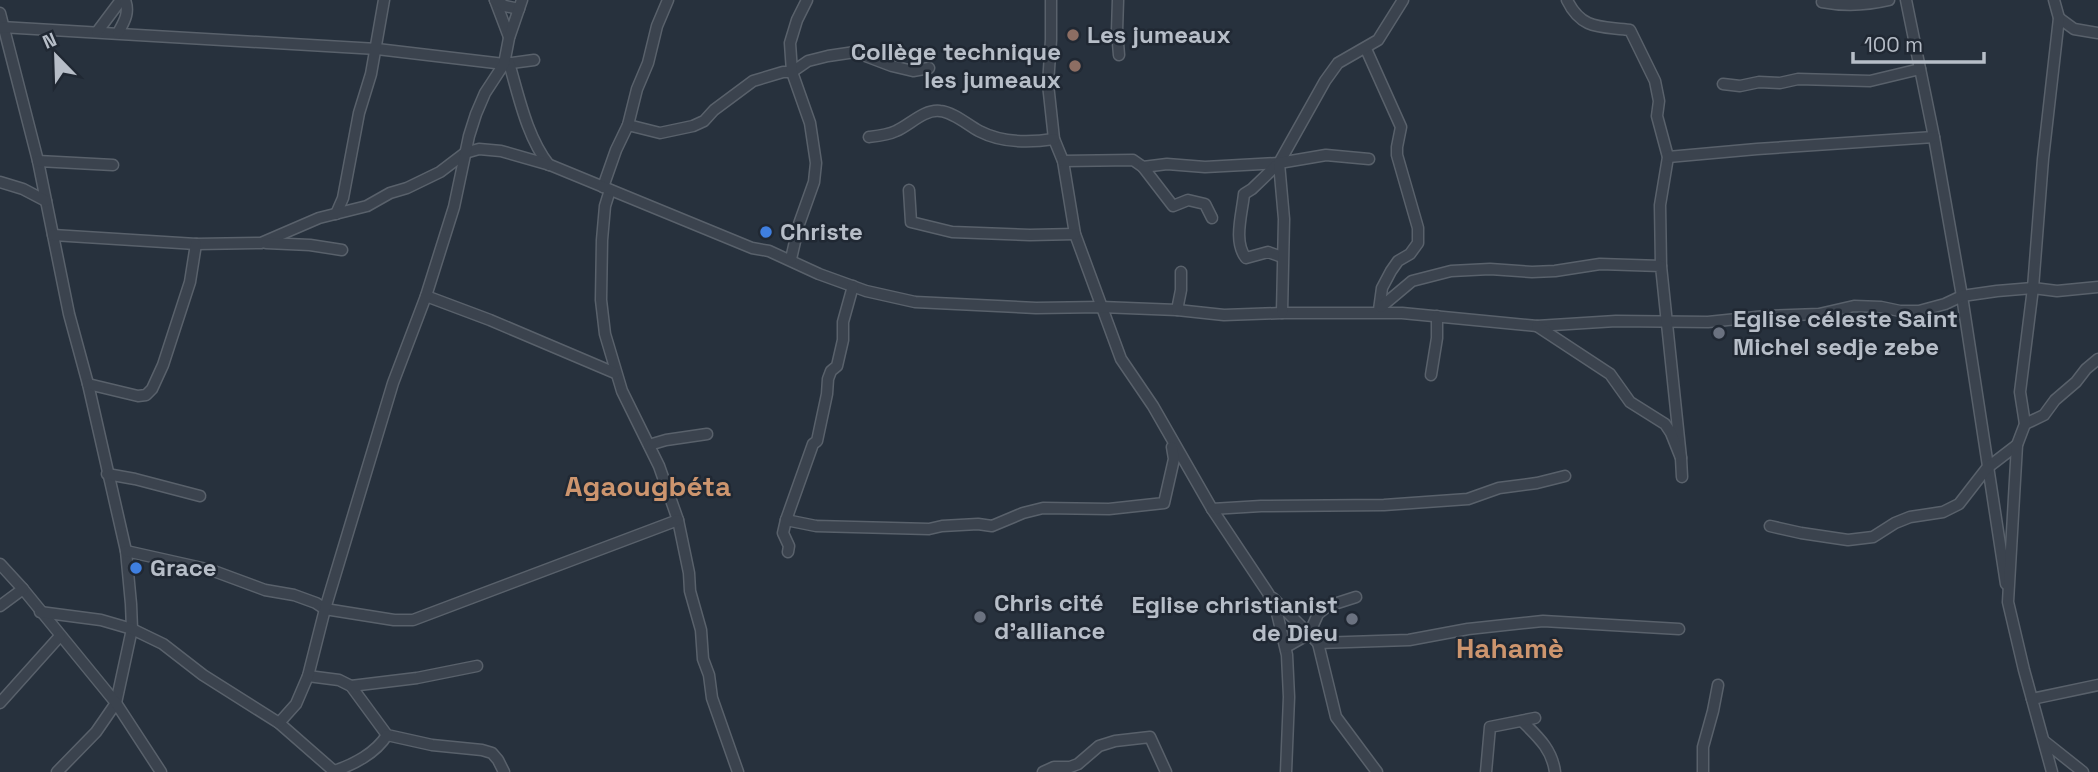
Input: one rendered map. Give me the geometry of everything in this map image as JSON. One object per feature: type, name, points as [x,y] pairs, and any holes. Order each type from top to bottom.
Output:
[{"type":"street","points":[[97,32],[123,0],[127,5],[127,16],[118,33]]},
{"type":"street","points":[[336,214],[343,198],[359,113],[377,49],[384,0]]},
{"type":"street","points":[[495,0],[505,6],[521,5],[509,38],[506,64],[529,126],[543,157],[550,165]]},
{"type":"street","points":[[495,0],[509,38]]},
{"type":"street","points":[[668,0],[657,26],[628,125],[615,150],[606,188],[601,300],[615,373],[659,466],[678,520],[712,698],[738,772]]},
{"type":"street","points":[[791,259],[799,224],[814,182],[816,163],[810,123],[792,72],[790,43],[807,0]]},
{"type":"street","points":[[1051,0],[1048,84],[1054,139],[1063,161],[1075,234],[1121,359],[1153,406],[1212,509],[1276,608],[1286,647],[1289,697],[1286,772]]},
{"type":"street","points":[[1118,0],[1119,55]]},
{"type":"street","points":[[1282,257],[1268,252],[1246,258],[1242,254],[1239,242],[1244,194],[1279,163],[1338,63],[1374,44],[1403,0]]},
{"type":"street","points":[[1567,0],[1577,15],[1591,25],[1628,29],[1632,33],[1652,72],[1658,92],[1657,116],[1668,157],[1660,205],[1661,266],[1682,477]]},
{"type":"street","points":[[1822,2],[1858,4],[1889,0]]},
{"type":"street","points":[[1906,0],[1962,296],[2008,602],[2052,772]]},
{"type":"street","points":[[2008,602],[2017,445],[2025,424],[2020,392],[2033,288],[2043,159],[2059,18],[2054,0]]},
{"type":"street","points":[[0,13],[38,161],[69,314],[88,384],[126,551],[131,604],[132,629],[116,703],[96,732],[57,772]]},
{"type":"street","points":[[2059,18],[2074,29],[2098,33]]},
{"type":"street","points":[[2,27],[377,49],[506,64],[534,60]]},
{"type":"street","points":[[1366,49],[1401,127],[1397,155],[1418,228],[1418,243],[1410,254],[1398,261],[1382,288],[1380,310]]},
{"type":"street","points":[[628,125],[660,133],[693,126],[704,121],[714,110],[753,81],[792,72],[808,61],[828,56],[855,52],[913,71],[929,68]]},
{"type":"street","points":[[279,723],[296,704],[309,676],[325,609],[393,383],[426,296],[454,207],[476,114],[485,93],[506,64]]},
{"type":"street","points":[[1723,84],[1740,86],[1798,79],[1870,81],[1920,69]]},
{"type":"street","points":[[869,137],[894,132],[924,114],[938,110],[983,133],[1002,139],[1031,142],[1054,139]]},
{"type":"street","points":[[1668,157],[1934,137]]},
{"type":"street","points":[[261,243],[319,218],[367,206],[390,192],[440,172],[465,153],[479,149],[501,151],[550,165],[752,248],[791,259],[819,274],[866,292],[915,302],[1036,308],[1177,310],[1224,315],[1380,310],[1537,326],[1576,322],[1709,322],[1819,314],[1854,306],[1919,311],[1962,296],[2033,288],[2057,291],[2098,287]]},
{"type":"street","points":[[1143,167],[1167,164],[1205,167],[1279,163],[1326,155],[1369,159]]},
{"type":"street","points":[[1063,161],[1133,160],[1143,167],[1172,206],[1188,200],[1205,204],[1212,218]]},
{"type":"street","points":[[38,161],[113,164]]},
{"type":"street","points":[[1279,163],[1284,219],[1282,313]]},
{"type":"street","points":[[0,182],[23,189],[46,201]]},
{"type":"street","points":[[909,190],[911,222],[922,225],[953,232],[1075,234]]},
{"type":"street","points":[[53,235],[196,244],[310,245],[342,250]]},
{"type":"street","points":[[88,384],[138,396],[146,395],[152,389],[163,365],[190,282],[196,244]]},
{"type":"street","points":[[1380,310],[1412,281],[1451,271],[1555,271],[1600,264],[1661,266]]},
{"type":"street","points":[[1177,310],[1181,272]]},
{"type":"street","points":[[788,552],[789,546],[783,533],[786,520],[813,444],[817,441],[828,379],[831,371],[838,366],[844,321],[853,286]]},
{"type":"street","points":[[426,296],[615,373]]},
{"type":"street","points":[[1431,375],[1437,338],[1437,316]]},
{"type":"street","points":[[1537,326],[1610,374],[1630,402],[1665,424],[1681,458]]},
{"type":"street","points":[[2025,424],[2044,415],[2055,400],[2098,359]]},
{"type":"street","points":[[649,445],[708,434]]},
{"type":"street","points":[[786,520],[816,526],[929,529],[978,524],[992,526],[1043,508],[1109,509],[1164,503],[1174,459],[1172,442]]},
{"type":"street","points":[[1770,526],[1848,540],[1873,537],[1910,517],[1951,509],[1959,504],[1987,468],[2017,445]]},
{"type":"street","points":[[107,474],[200,496]]},
{"type":"street","points":[[1212,509],[1273,505],[1394,504],[1468,499],[1499,488],[1565,476]]},
{"type":"street","points":[[126,551],[211,570],[265,590],[294,595],[325,609],[413,621],[678,520]]},
{"type":"street","points":[[0,564],[116,703],[161,772]]},
{"type":"street","points":[[0,606],[23,589]]},
{"type":"street","points":[[1268,593],[1318,643],[1336,717],[1377,772]]},
{"type":"street","points":[[1286,647],[1309,634],[1318,614],[1328,606],[1356,597]]},
{"type":"street","points":[[114,624],[131,604]]},
{"type":"street","points":[[40,612],[101,620],[132,629],[163,644],[203,675],[279,723],[334,772],[364,757],[381,744],[387,735]]},
{"type":"street","points":[[1318,643],[1409,640],[1468,629],[1543,621],[1679,629]]},
{"type":"street","points":[[0,703],[60,636]]},
{"type":"street","points":[[351,686],[417,678],[477,666]]},
{"type":"street","points":[[309,676],[339,680],[351,686],[387,735],[432,745],[492,753],[504,772]]},
{"type":"street","points":[[1703,772],[1703,747],[1718,685]]},
{"type":"street","points":[[2032,699],[2098,685]]},
{"type":"street","points":[[1486,772],[1490,727],[1535,718]]},
{"type":"street","points":[[1522,721],[1547,746],[1555,772]]},
{"type":"street","points":[[1044,772],[1054,767],[1078,764],[1099,746],[1115,741],[1150,737],[1166,772]]},
{"type":"street","points":[[2044,741],[2083,772]]},
{"type":"place","name":"Les jumeaux","points":[[1073,35]]},
{"type":"place","name":"Collège technique les jumeaux","points":[[1075,66]]},
{"type":"place","name":"Christe","points":[[766,232]]},
{"type":"place","name":"Eglise céleste Saint Michel sedje zebe","points":[[1719,333]]},
{"type":"place","name":"Grace","points":[[136,568]]},
{"type":"place","name":"Chris cité d'alliance","points":[[980,617]]},
{"type":"place","name":"Eglise christianist de Dieu","points":[[1352,619]]},
{"type":"district","name":"Agaougbéta","points":[[648,486]]},
{"type":"district","name":"Hahamè","points":[[1510,648]]}]
